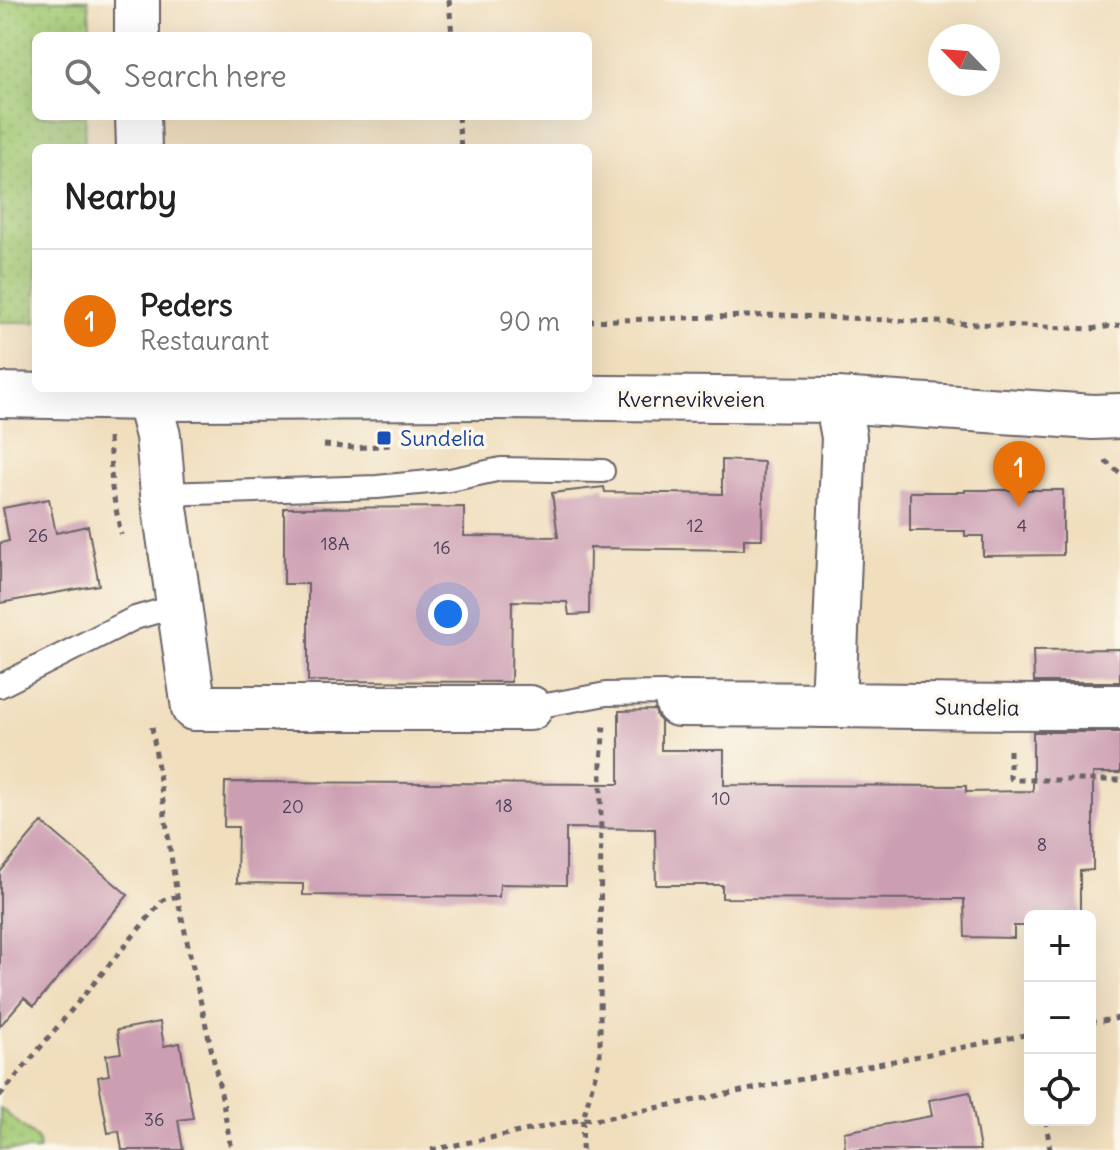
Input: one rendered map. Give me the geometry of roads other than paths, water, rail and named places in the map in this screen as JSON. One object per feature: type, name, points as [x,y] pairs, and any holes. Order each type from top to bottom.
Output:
[{"type":"street","points":[[137,0],[137,32]]},
{"type":"street","points":[[138,120],[139,144]]},
{"type":"street","name":"Kvernevikveien","points":[[0,395],[148,393],[837,400],[1111,419]]},
{"type":"street","name":"Sundelia","points":[[148,393],[158,436],[163,494],[194,708],[530,708]]},
{"type":"street","points":[[833,704],[844,437],[837,400]]},
{"type":"street","name":"Sundelia","points":[[678,704],[1120,707]]},
{"type":"lane","points":[[163,494],[377,487],[450,480],[501,469],[603,471]]},
{"type":"lane","points":[[0,686],[135,618],[180,605]]},
{"type":"lane","name":"Sundelia","points":[[530,708],[606,694],[664,693],[678,704]]},
{"type":"place","name":"Sundelia","points":[[384,438]]},
{"type":"place","name":"Peders","points":[[1019,507]]}]
